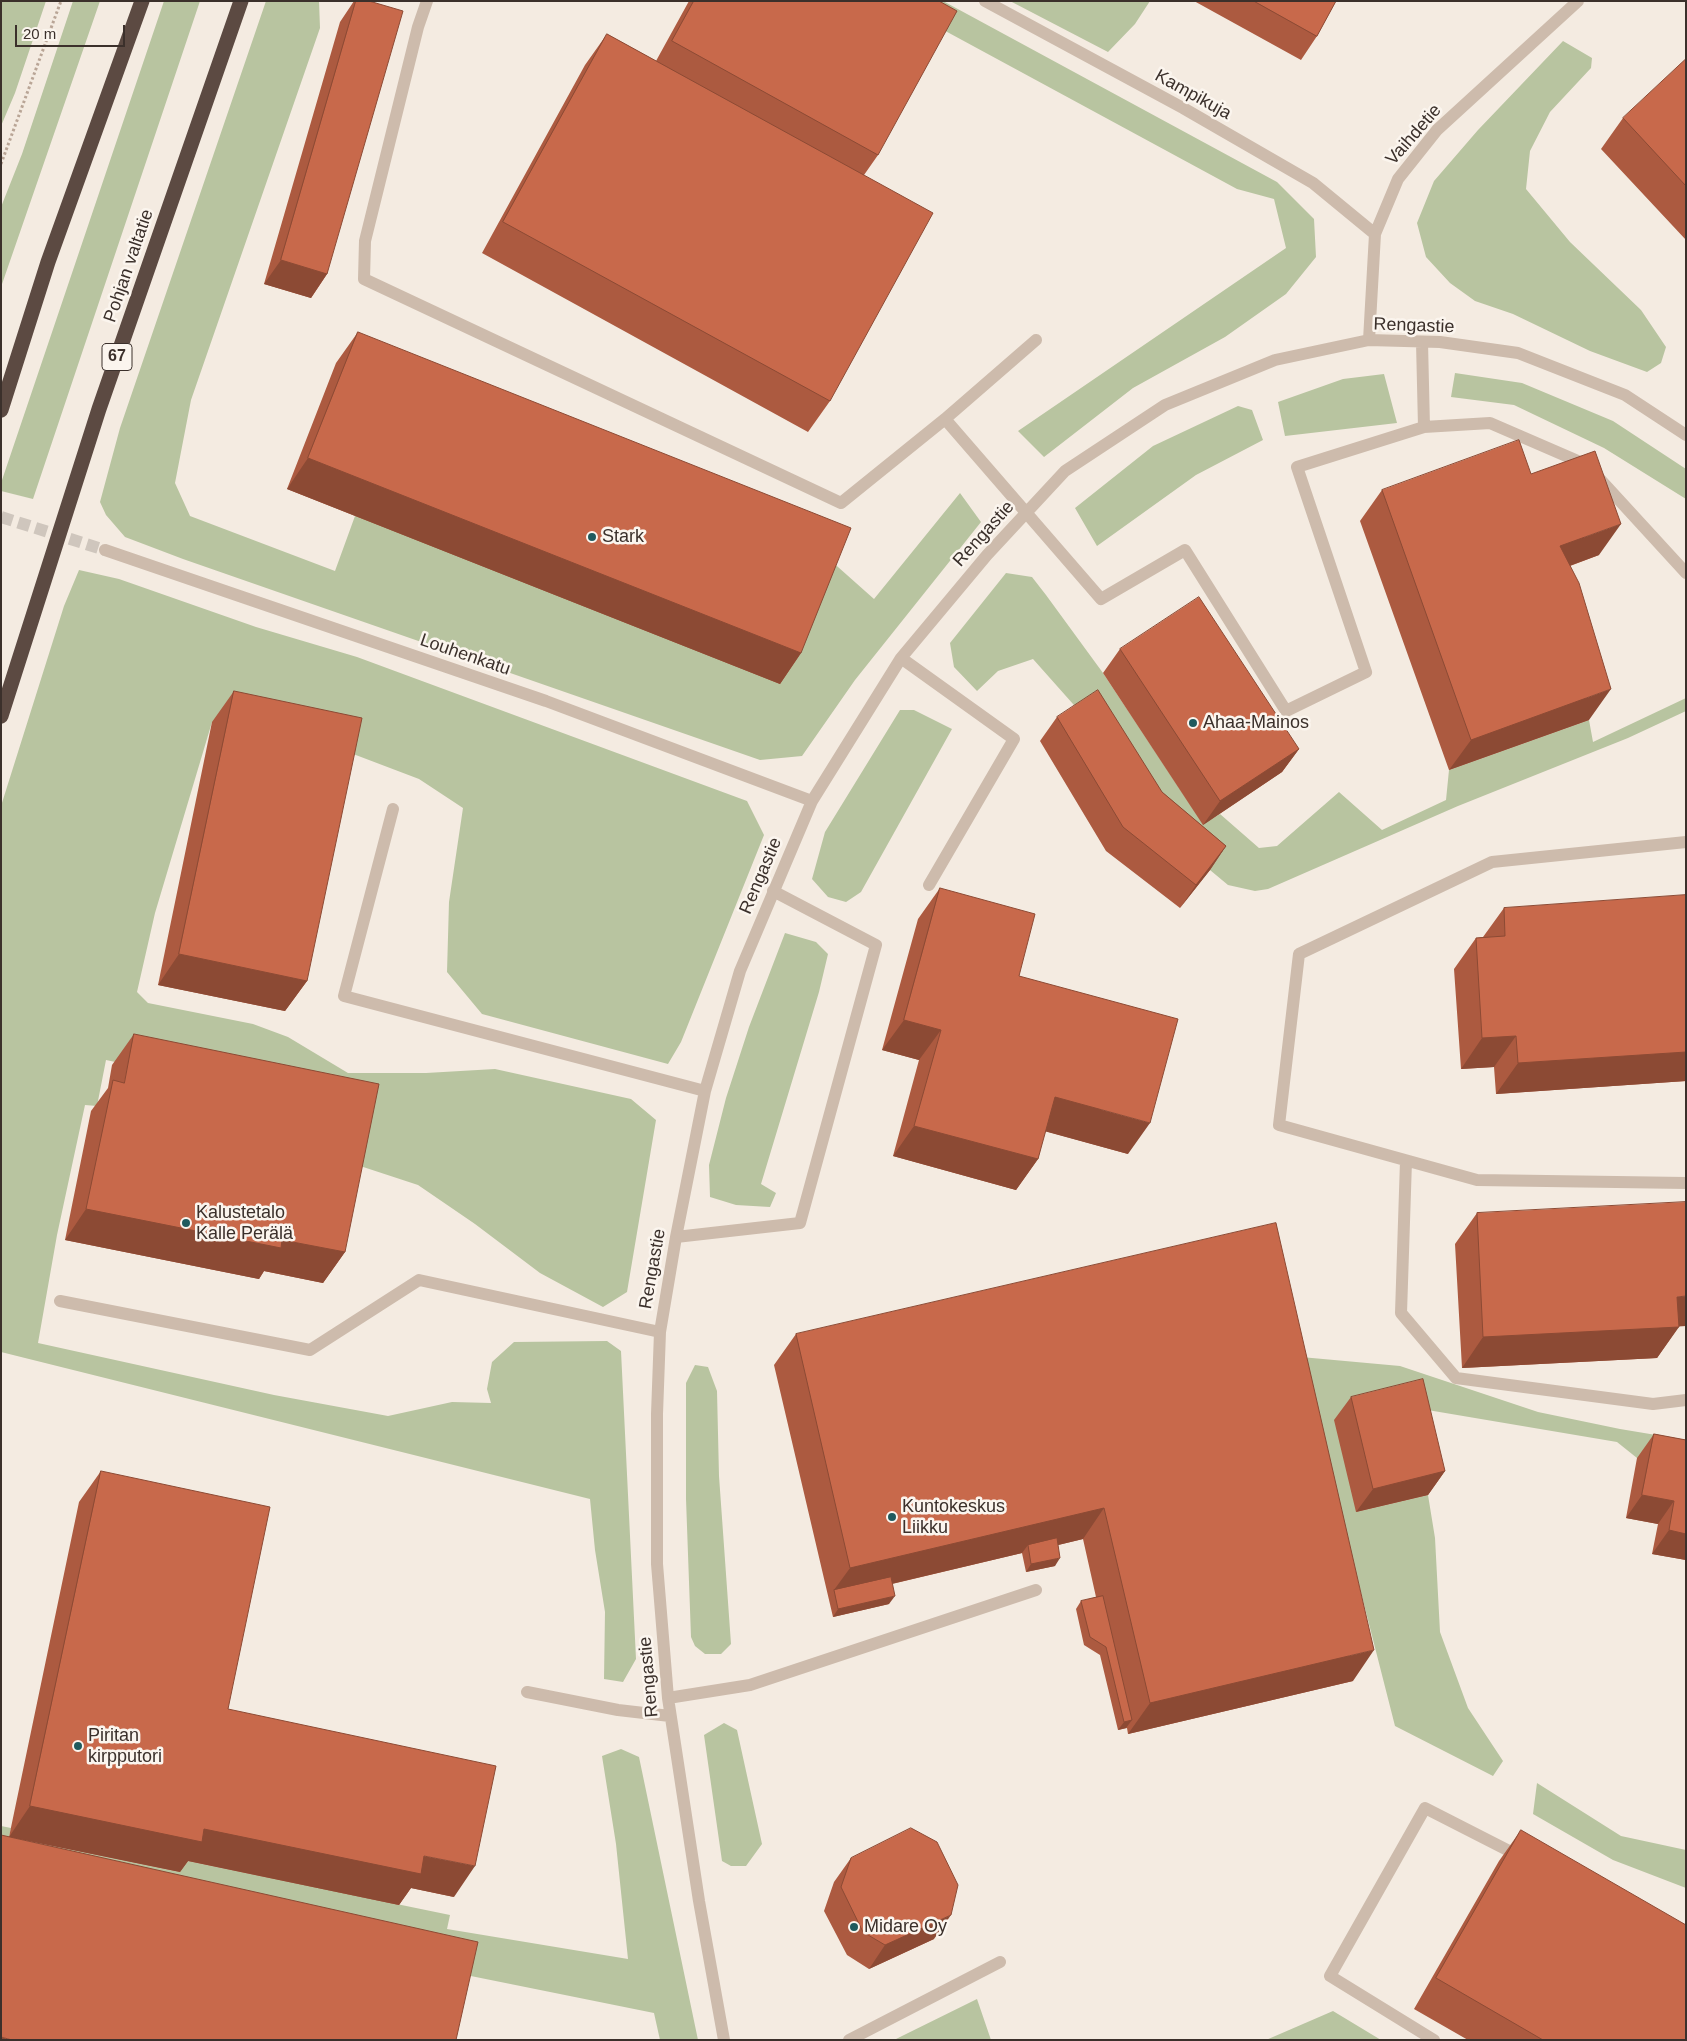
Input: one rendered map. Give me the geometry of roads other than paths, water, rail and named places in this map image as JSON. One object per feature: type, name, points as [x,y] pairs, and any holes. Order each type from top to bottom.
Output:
[{"type":"highway","points":[[1,410],[48,262],[142,1]]},
{"type":"highway","name":"Pohjan valtatie","points":[[1,716],[99,409],[241,1]]},
{"type":"street","points":[[427,1],[418,27],[365,241],[364,279],[841,503],[945,420],[1036,340]]},
{"type":"street","name":"Kampikuja","points":[[984,1],[1183,108],[1313,183],[1375,234]]},
{"type":"street","name":"Vaihdetie","points":[[1369,340],[1375,234],[1398,179],[1437,130],[1578,1]]},
{"type":"street","name":"Rengastie","points":[[724,2040],[699,1901],[668,1698],[657,1564],[657,1414],[660,1332],[676,1237],[705,1091],[740,971],[812,801],[901,658],[987,555],[1065,471],[1165,405],[1275,360],[1369,340],[1440,342],[1518,353],[1625,395],[1686,435]]},
{"type":"street","points":[[1422,342],[1424,427]]},
{"type":"street","points":[[945,420],[1101,599],[1185,550],[1286,711],[1366,672],[1297,468],[1424,427],[1490,423],[1587,465],[1686,574]]},
{"type":"street","name":"Louhenkatu","points":[[105,550],[546,701],[812,801]]},
{"type":"street","points":[[901,658],[1014,739],[929,885]]},
{"type":"street","points":[[393,809],[344,996],[705,1091]]},
{"type":"street","points":[[1686,842],[1492,862],[1298,954],[1279,1126],[1476,1180],[1686,1182]]},
{"type":"street","points":[[676,1237],[800,1222],[876,945],[773,891]]},
{"type":"street","points":[[1406,1161],[1401,1313],[1456,1378],[1653,1404],[1686,1400]]},
{"type":"street","points":[[60,1301],[310,1350],[419,1280],[660,1332]]},
{"type":"street","points":[[668,1698],[750,1685],[1036,1590]]},
{"type":"street","points":[[527,1692],[618,1710],[670,1716]]},
{"type":"street","points":[[1434,2040],[1330,1976],[1425,1808],[1529,1861]]},
{"type":"street","points":[[848,2040],[1000,1962]]},
{"type":"tunnel","points":[[1,517],[105,550]]},
{"type":"place","name":"Stark","points":[[592,537]]},
{"type":"place","name":"Ahaa-Mainos","points":[[1193,723]]},
{"type":"place","name":"Kalustetalo Kalle Perälä","points":[[186,1223]]},
{"type":"place","name":"Kuntokeskus Liikku","points":[[892,1517]]},
{"type":"place","name":"Piritan kirpputori","points":[[78,1746]]},
{"type":"place","name":"Midare Oy","points":[[854,1927]]}]
